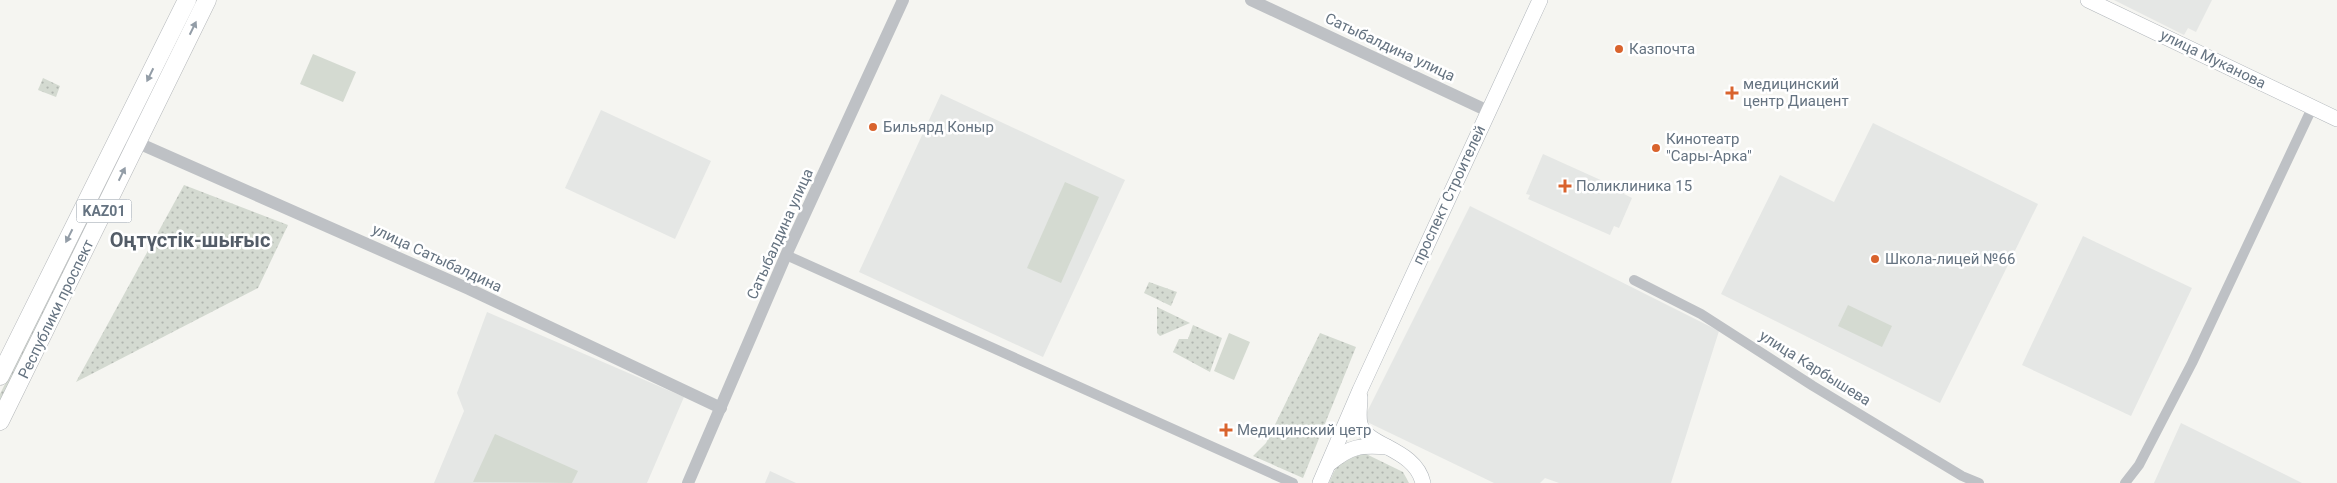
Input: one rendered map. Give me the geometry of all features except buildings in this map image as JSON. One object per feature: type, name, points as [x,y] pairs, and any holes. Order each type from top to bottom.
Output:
[{"type":"highway","name":"Республики проспект","points":[[0,376],[187,0]]},
{"type":"highway","name":"Республики проспект","points":[[0,421],[207,0]]},
{"type":"main road","name":"проспект Строителей","points":[[1320,483],[1360,390],[1540,0]]},
{"type":"main road","name":"улица Муканова","points":[[2088,0],[2337,119]]},
{"type":"main road","name":"проспект Строителей","points":[[1360,390],[1360,424],[1367,434],[1405,456],[1422,476],[1423,483]]},
{"type":"main road","points":[[1328,464],[1342,453],[1356,446],[1391,448]]},
{"type":"street","name":"Сатыбалдина улица","points":[[688,483],[722,408],[786,255],[903,0]]},
{"type":"street","name":"Сатыбалдина улица","points":[[1251,0],[1488,111]]},
{"type":"street","points":[[2125,483],[2139,465],[2192,363],[2218,304],[2313,106]]},
{"type":"street","points":[[120,134],[138,143]]},
{"type":"street","name":"улица Сатыбалдина","points":[[138,143],[285,206],[460,285],[722,408]]},
{"type":"street","points":[[786,255],[1294,483]]},
{"type":"street","name":"улица Карбышева","points":[[1634,280],[1701,314],[1838,401],[1962,476],[1980,483]]},
{"type":"shaded area","points":[[2114,0],[2212,0],[2196,32],[2188,28],[2184,35]]},
{"type":"shaded area","points":[[313,54],[356,72],[343,102],[300,84]]},
{"type":"shaded area","points":[[43,78],[60,86],[56,97],[38,90]]},
{"type":"shaded area","points":[[941,94],[1125,180],[1043,357],[859,272]]},
{"type":"shaded area","points":[[601,110],[711,161],[675,239],[565,188]]},
{"type":"shaded area","name":"Школа-лицей №66","points":[[1873,123],[2038,204],[1940,403],[1721,294],[1780,175],[1834,202]]},
{"type":"shaded area","points":[[123,148],[127,150],[0,405],[0,394]]},
{"type":"shaded area","points":[[1543,154],[1625,191],[1624,194],[1632,198],[1619,228],[1614,226],[1610,235],[1528,199],[1530,195],[1526,194]]},
{"type":"shaded area","points":[[1065,182],[1099,197],[1061,283],[1027,268]]},
{"type":"shaded area","points":[[184,185],[288,225],[258,288],[76,382]]},
{"type":"shaded area","points":[[1470,206],[1719,331],[1671,483],[1559,483],[1545,478],[1540,483],[1494,483],[1363,420]]},
{"type":"shaded area","points":[[2083,236],[2192,288],[2131,416],[2022,365]]},
{"type":"shaded area","points":[[1149,282],[1177,292],[1171,306],[1144,293]]},
{"type":"shaded area","points":[[1848,305],[1892,326],[1882,347],[1838,326]]},
{"type":"shaded area","points":[[1157,307],[1190,323],[1160,336],[1157,333]]},
{"type":"shaded area","points":[[487,312],[684,397],[647,483],[434,483],[464,411],[457,393]]},
{"type":"shaded area","points":[[1193,325],[1222,338],[1210,372],[1173,352],[1179,339],[1188,339]]},
{"type":"shaded area","points":[[1229,333],[1250,342],[1234,380],[1214,371]]},
{"type":"shaded area","points":[[1320,333],[1356,347],[1303,478],[1253,456],[1266,443]]},
{"type":"shaded area","points":[[2181,423],[2302,483],[2154,483]]},
{"type":"shaded area","points":[[495,434],[578,471],[572,483],[473,482]]},
{"type":"shaded area","points":[[1362,452],[1403,472],[1409,483],[1329,483],[1344,459]]},
{"type":"shaded area","points":[[770,471],[796,483],[765,483]]},
{"type":"place","name":"Казпочта","points":[[1619,49]]},
{"type":"place","name":"медицинский центр Диацент","points":[[1732,93]]},
{"type":"place","name":"Бильярд Коныр","points":[[873,127]]},
{"type":"place","name":"Кинотеатр \"Сары-Арка\"","points":[[1656,148]]},
{"type":"place","name":"Поликлиника 15","points":[[1565,186]]},
{"type":"place","name":"Школа-лицей №66","points":[[1875,259]]},
{"type":"place","name":"Медицинский цетр","points":[[1226,430]]},
{"type":"district","name":"Оңтүстік-шығыс","points":[[190,240]]}]
